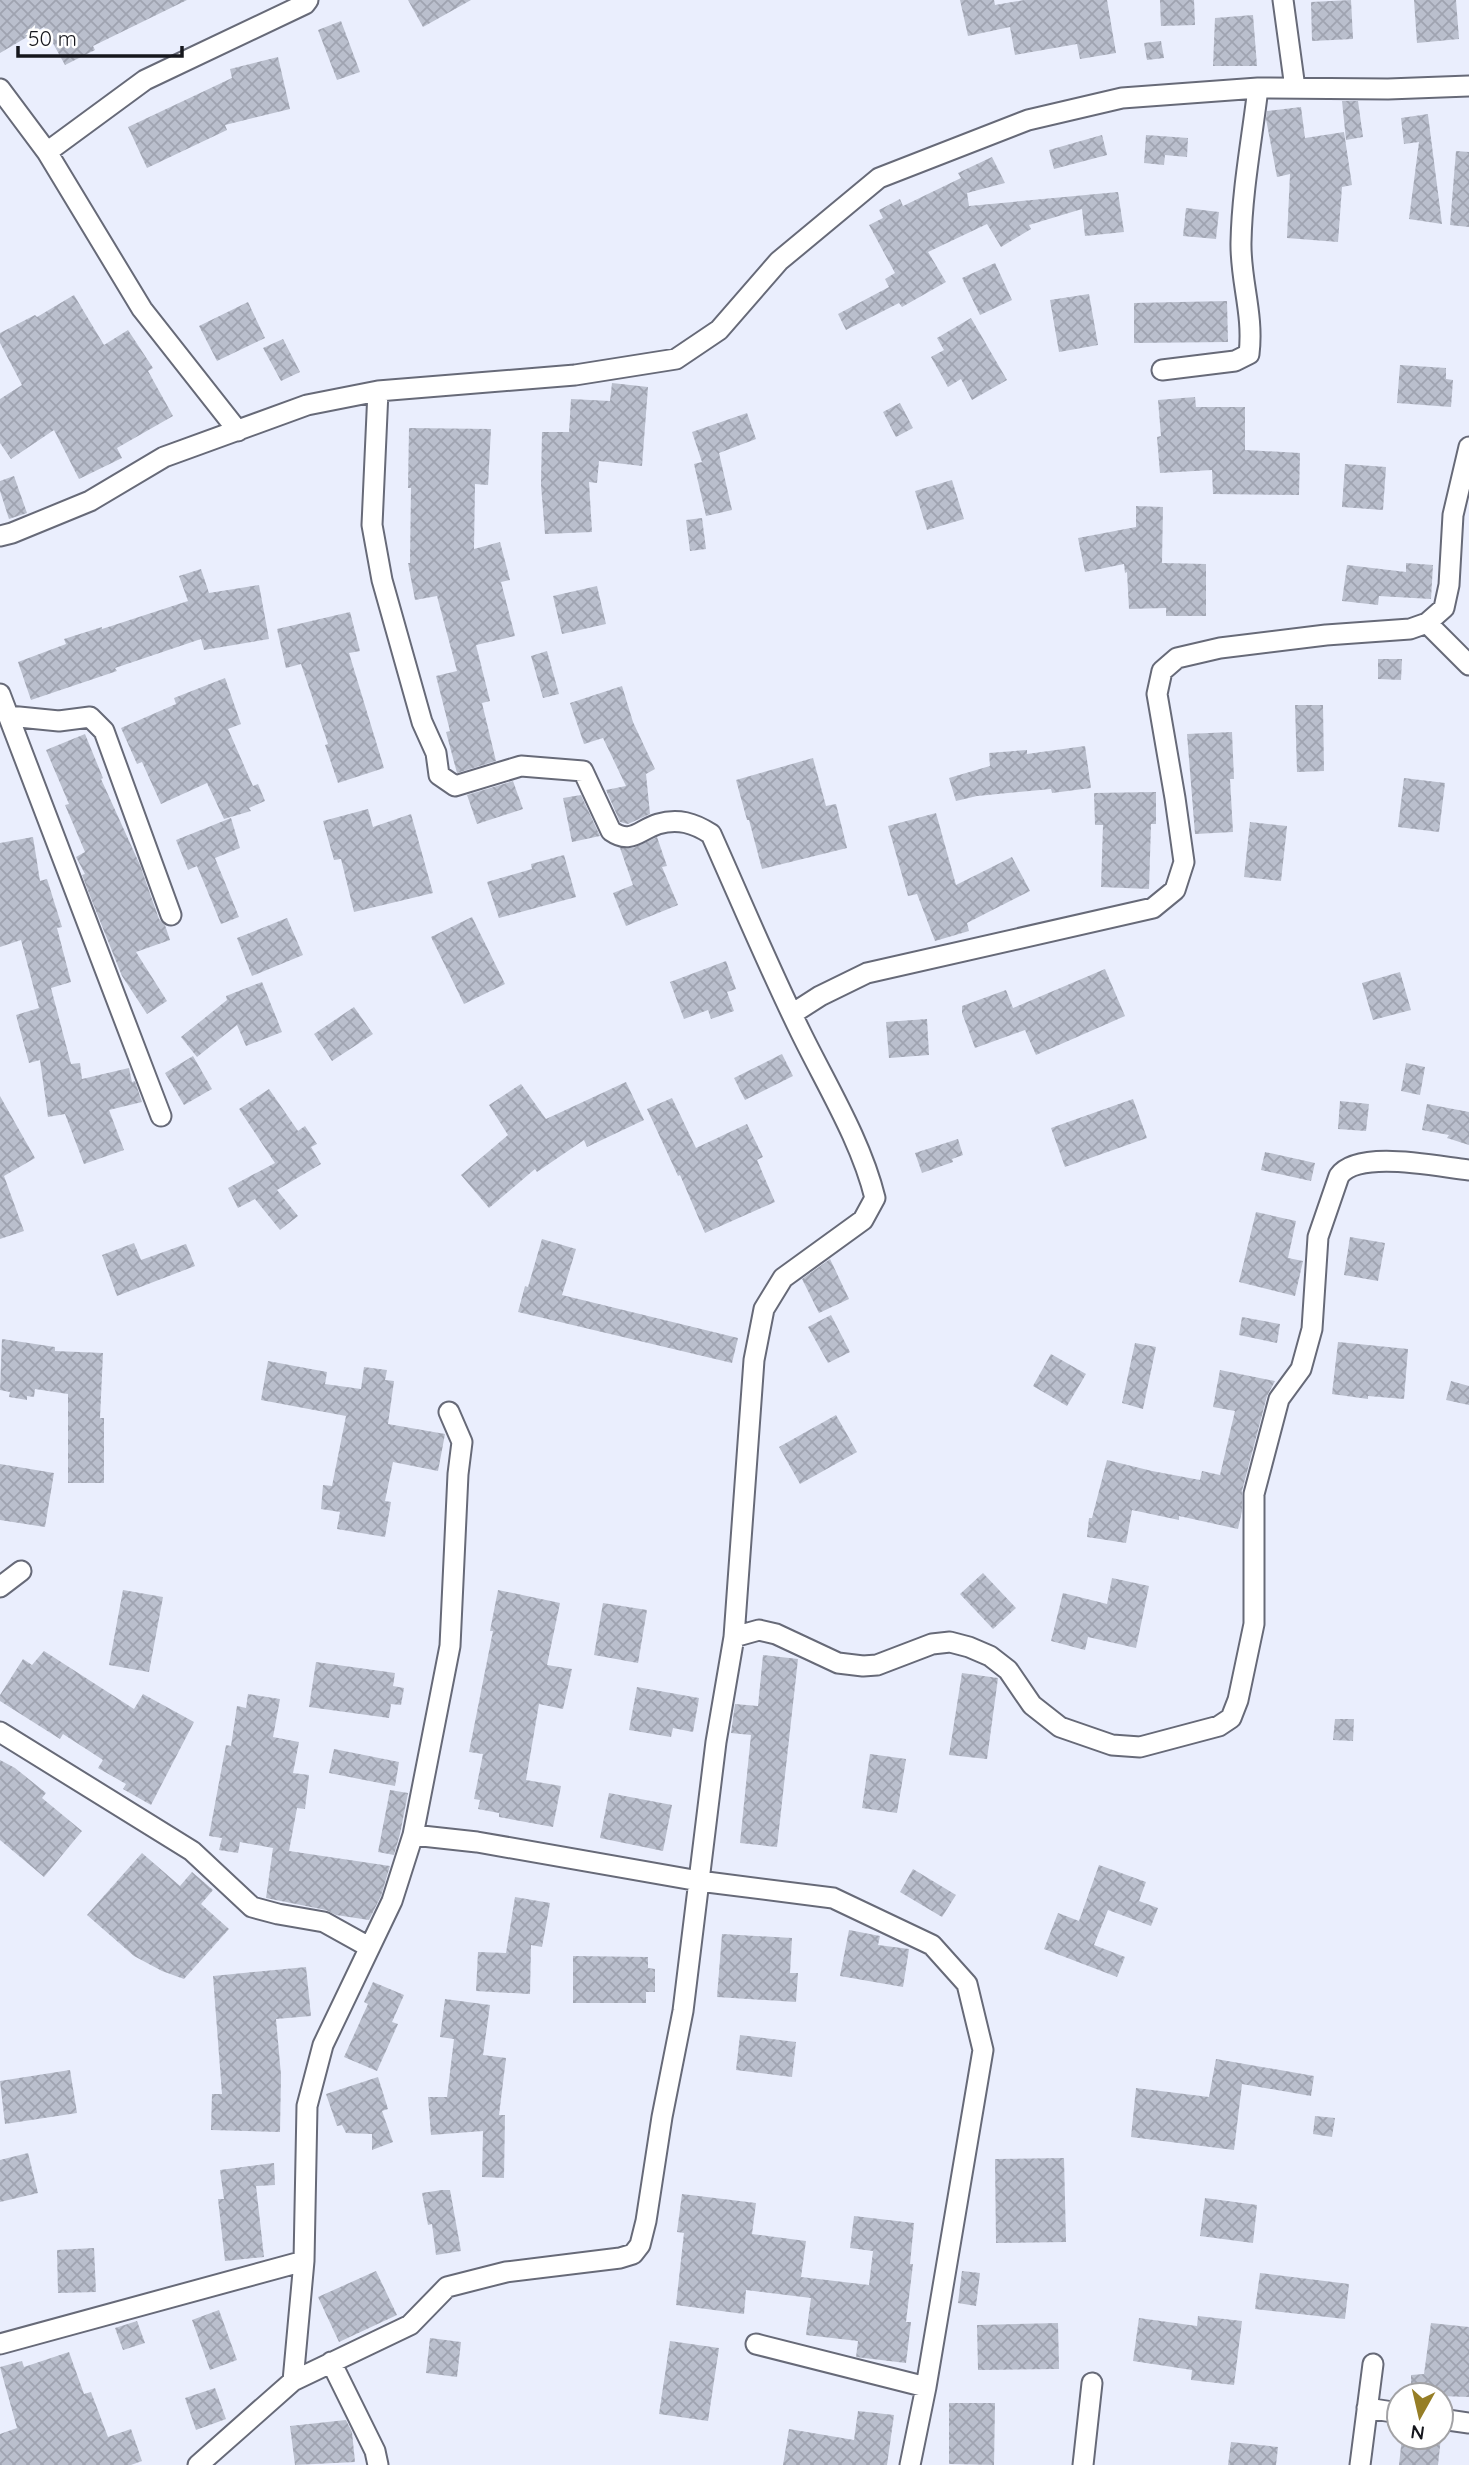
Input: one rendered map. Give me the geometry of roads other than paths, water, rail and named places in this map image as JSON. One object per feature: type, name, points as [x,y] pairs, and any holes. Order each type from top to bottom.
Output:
[{"type":"street","points":[[47,152],[145,80],[308,0]]},
{"type":"street","points":[[1283,0],[1295,88]]},
{"type":"street","points":[[0,536],[90,501],[164,457],[307,405],[378,391],[575,375],[676,359],[719,330],[779,261],[879,178],[1028,120],[1122,98],[1258,88],[1388,89],[1469,86]]},
{"type":"street","points":[[1162,370],[1235,361],[1249,354],[1252,330],[1240,245],[1258,88]]},
{"type":"street","points":[[0,89],[47,152],[142,309],[237,431]]},
{"type":"street","points":[[198,2465],[293,2381],[410,2325],[447,2287],[506,2272],[620,2258],[633,2254],[640,2245],[683,2011],[716,1742],[734,1637],[754,1360],[764,1309],[783,1278],[863,1220],[875,1198],[870,1178],[711,834],[695,824],[671,821],[655,825],[636,836],[620,837],[611,831],[583,771],[521,766],[455,786],[439,775],[436,753],[422,722],[382,580],[372,525],[378,391]]},
{"type":"street","points":[[792,1014],[820,996],[866,973],[1153,908],[1175,890],[1184,862],[1157,694],[1162,671],[1177,658],[1220,648],[1326,635],[1410,629],[1427,623],[1444,608],[1449,585],[1453,515],[1469,447]]},
{"type":"street","points":[[1427,623],[1469,665]]},
{"type":"street","points":[[0,694],[162,1116]]},
{"type":"street","points":[[9,716],[59,720],[90,717],[104,731],[171,915]]},
{"type":"street","points":[[734,1637],[759,1630],[776,1634],[838,1663],[863,1666],[877,1665],[932,1644],[950,1642],[969,1647],[990,1656],[1008,1670],[1032,1705],[1060,1727],[1112,1745],[1140,1747],[1219,1726],[1231,1718],[1238,1700],[1254,1624],[1254,1494],[1279,1399],[1301,1369],[1312,1329],[1318,1237],[1339,1176],[1344,1169],[1366,1161],[1469,1170]]},
{"type":"street","points":[[293,2381],[304,2261],[307,2106],[323,2045],[392,1901],[413,1835],[450,1646],[458,1474],[462,1442],[449,1412]]},
{"type":"street","points":[[0,1587],[21,1571]]},
{"type":"street","points":[[0,1732],[192,1851],[252,1907],[324,1922],[369,1947]]},
{"type":"street","points":[[413,1835],[477,1842],[699,1881],[833,1898],[932,1945],[967,1984],[983,2050],[926,2387],[910,2465]]},
{"type":"street","points":[[0,2344],[304,2261]]},
{"type":"street","points":[[756,2344],[926,2387]]},
{"type":"street","points":[[331,2362],[375,2451],[378,2465]]},
{"type":"street","points":[[1360,2465],[1373,2364]]},
{"type":"street","points":[[1083,2465],[1092,2384]]},
{"type":"street","points":[[1367,2408],[1385,2411]]}]
